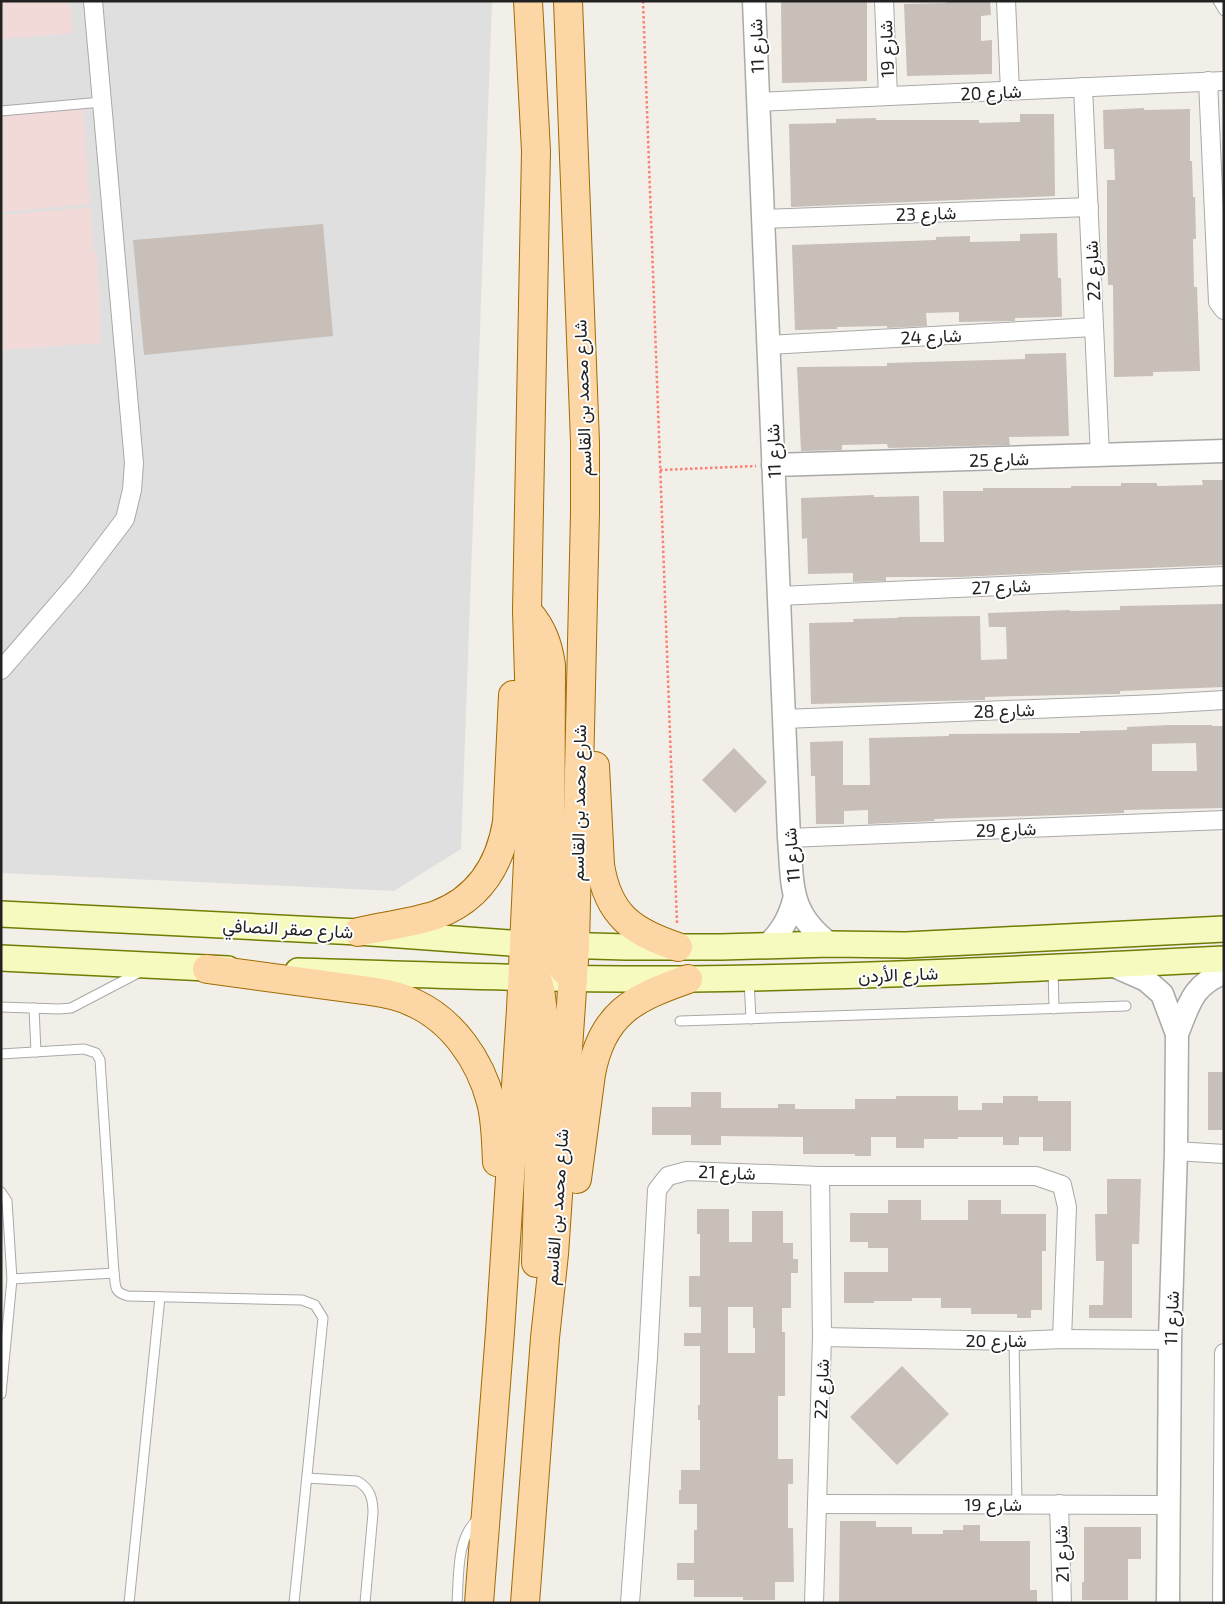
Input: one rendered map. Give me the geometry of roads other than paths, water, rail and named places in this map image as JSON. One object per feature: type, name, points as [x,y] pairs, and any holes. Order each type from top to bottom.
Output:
[{"type":"main road","points":[[479,1603],[530,977],[524,944],[532,776],[527,611],[536,151],[528,1]]},
{"type":"main road","name":"شارع محمد بن القاسم","points":[[563,945],[583,636],[585,513],[585,442],[568,1]]},
{"type":"main road","points":[[536,151],[547,139],[553,137],[559,138],[567,147],[569,381],[574,412],[585,442]]},
{"type":"main road","points":[[358,932],[436,914],[455,906],[472,894],[486,879],[496,861],[504,842],[507,822],[516,647],[527,611]]},
{"type":"main road","points":[[527,611],[535,620],[546,641],[551,664],[563,945],[555,958],[562,969],[573,978]]},
{"type":"main road","points":[[583,636],[590,682],[600,864],[603,880],[608,895],[616,909],[627,922],[639,932],[678,948]]},
{"type":"main road","name":"شارع صقر النصافي","points":[[1,914],[358,932],[563,945]]},
{"type":"main road","name":"شارع الأردن","points":[[563,945],[678,948],[830,944],[906,945],[1224,929]]},
{"type":"main road","points":[[963,943],[956,952],[955,958],[958,969],[963,972]]},
{"type":"main road","points":[[906,945],[913,949],[916,956],[916,964],[913,970],[906,974]]},
{"type":"main road","points":[[1,958],[207,969],[573,978]]},
{"type":"main road","name":"شارع الأردن","points":[[573,978],[688,979],[906,974],[1224,959]]},
{"type":"main road","points":[[207,969],[370,990],[396,996],[414,1003],[433,1014],[448,1026],[459,1039],[479,1069],[491,1104],[498,1172],[496,1274],[500,1332]]},
{"type":"main road","points":[[530,977],[542,1000],[543,1020],[535,1297],[538,1318],[545,1338]]},
{"type":"main road","name":"شارع محمد بن القاسم","points":[[526,1603],[545,1338],[554,1254],[573,978]]},
{"type":"main road","points":[[554,1254],[566,1230],[573,1205],[590,1074],[599,1043],[617,1016],[629,1005],[650,993],[688,979]]},
{"type":"street","points":[[1,670],[78,581],[125,519],[132,490],[134,463],[93,1]]},
{"type":"street","name":"شارع 11","points":[[754,1],[789,838],[794,900],[791,913],[785,925],[767,946]]},
{"type":"street","name":"شارع 19","points":[[884,1],[888,96]]},
{"type":"street","points":[[1006,1],[1010,91]]},
{"type":"street","points":[[1216,81],[1218,302],[1224,310]]},
{"type":"street","name":"شارع 20","points":[[758,102],[1216,81]]},
{"type":"street","name":"شارع 22","points":[[1083,87],[1100,456]]},
{"type":"street","name":"شارع 23","points":[[763,219],[1089,207]]},
{"type":"street","name":"شارع 24","points":[[768,345],[1094,328]]},
{"type":"street","name":"شارع 25","points":[[773,465],[1224,451]]},
{"type":"street","name":"شارع 27","points":[[779,596],[1224,576]]},
{"type":"street","name":"شارع 28","points":[[784,719],[1224,700]]},
{"type":"street","name":"شارع 29","points":[[789,838],[1224,820]]},
{"type":"street","name":"شارع 11","points":[[794,900],[808,925],[830,944]]},
{"type":"street","name":"شارع 11","points":[[1112,965],[1146,980],[1162,994],[1177,1034],[1176,1150],[1170,1340],[1168,1603]]},
{"type":"street","name":"شارع 11","points":[[1177,1034],[1196,991],[1214,977],[1224,973]]},
{"type":"street","points":[[1176,1150],[1224,1154]]},
{"type":"street","name":"شارع 21","points":[[630,1603],[648,1358],[657,1190],[668,1176],[687,1171],[820,1176],[1036,1176],[1062,1184],[1067,1207],[1062,1339]]},
{"type":"street","name":"شارع 22","points":[[814,1603],[822,1337],[820,1176]]},
{"type":"street","name":"شارع 20","points":[[822,1337],[1014,1341],[1062,1339],[1170,1340]]},
{"type":"street","points":[[1222,1603],[1224,1353]]},
{"type":"street","name":"شارع 19","points":[[817,1504],[1168,1505]]},
{"type":"street","name":"شارع 21","points":[[1059,1504],[1062,1603]]},
{"type":"lane","points":[[1218,1],[1224,11]]},
{"type":"lane","points":[[1,111],[102,102]]},
{"type":"lane","points":[[1,1007],[71,1008],[151,966]]},
{"type":"lane","points":[[1053,968],[1054,1008]]},
{"type":"lane","points":[[749,978],[751,1019]]},
{"type":"lane","points":[[680,1021],[1126,1006]]},
{"type":"lane","points":[[34,1008],[36,1052]]},
{"type":"lane","points":[[1,1054],[84,1049],[96,1053],[100,1060],[114,1273],[116,1289],[120,1294],[128,1296],[302,1300],[315,1305],[323,1318],[294,1603]]},
{"type":"lane","points":[[1,1192],[7,1201],[12,1279],[1,1394]]},
{"type":"lane","points":[[12,1279],[114,1273]]},
{"type":"lane","points":[[128,1603],[160,1297]]},
{"type":"lane","points":[[1014,1341],[1016,1504]]},
{"type":"lane","points":[[306,1478],[357,1481],[362,1484],[373,1500],[365,1603]]},
{"type":"lane","points":[[457,1603],[464,1539],[470,1527],[486,1514]]}]
